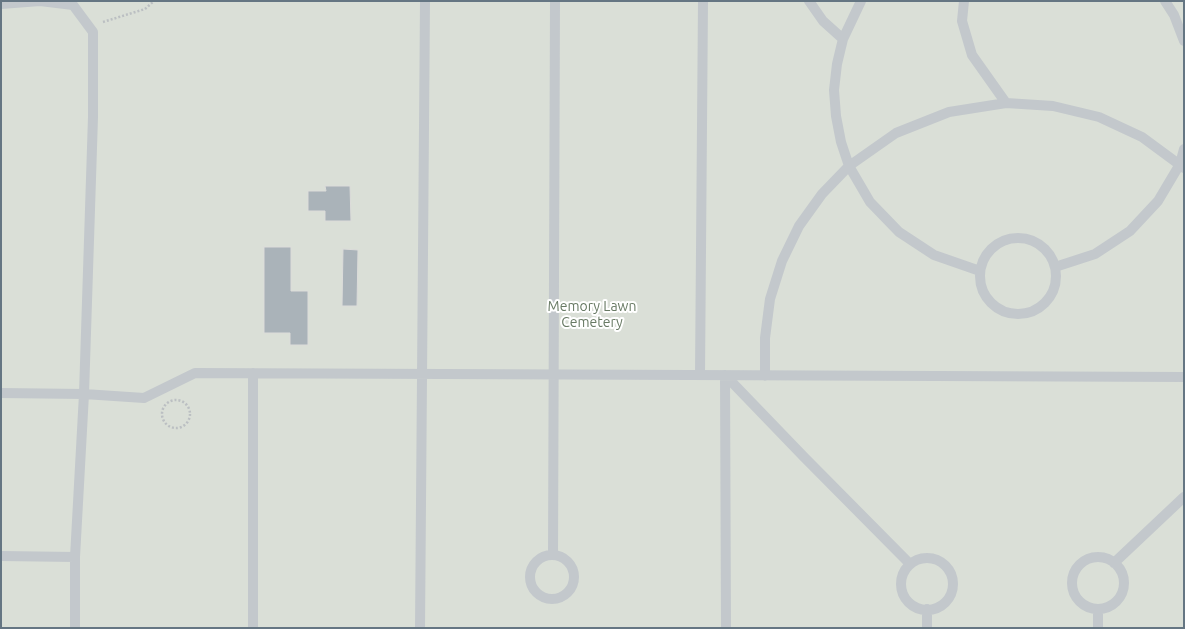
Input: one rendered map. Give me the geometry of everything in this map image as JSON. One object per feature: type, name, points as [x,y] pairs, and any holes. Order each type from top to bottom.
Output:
[{"type":"lane","points":[[1,4],[40,1],[73,5],[93,32],[93,117],[84,394],[75,557],[75,628]]},
{"type":"lane","points":[[420,628],[425,1]]},
{"type":"lane","points":[[553,555],[555,1]]},
{"type":"lane","points":[[700,375],[703,1]]},
{"type":"lane","points":[[808,1],[823,21],[843,39]]},
{"type":"lane","points":[[861,1],[843,39],[837,64],[834,90],[840,142],[849,166],[870,202],[899,232],[934,255],[980,271]]},
{"type":"lane","points":[[964,1],[962,21],[972,55],[1006,103]]},
{"type":"lane","points":[[1165,1],[1174,15],[1184,41]]},
{"type":"lane","points":[[765,376],[765,338],[770,299],[782,261],[799,226],[822,194],[849,166],[896,133],[950,112],[1006,103],[1053,106],[1099,117],[1142,136],[1182,166]]},
{"type":"lane","points":[[1055,267],[1095,254],[1130,231],[1158,201],[1182,166],[1184,149]]},
{"type":"lane","points":[[1016,238],[1027,239],[1037,242],[1052,258],[1055,267],[1056,280],[1053,291],[1046,301],[1037,309],[1026,313],[1014,313],[1002,310],[992,304],[980,283],[980,271],[983,260],[989,251],[997,244],[1016,238]]},
{"type":"lane","points":[[1,393],[84,394],[144,398],[195,373],[1184,377]]},
{"type":"lane","points":[[253,373],[253,628]]},
{"type":"lane","points":[[725,375],[910,564]]},
{"type":"lane","points":[[725,375],[726,628]]},
{"type":"lane","points":[[1114,564],[1184,497]]},
{"type":"lane","points":[[553,555],[560,556],[571,565],[574,571],[574,578],[570,591],[565,596],[552,600],[538,595],[530,584],[530,577],[534,564],[539,559],[553,555]]},
{"type":"lane","points":[[1,556],[75,557]]},
{"type":"lane","points":[[1099,558],[1114,564],[1120,570],[1124,588],[1115,603],[1107,608],[1098,609],[1086,606],[1077,599],[1072,587],[1073,575],[1083,562],[1099,558]]},
{"type":"lane","points":[[918,559],[936,559],[950,570],[952,588],[950,596],[944,603],[936,608],[927,609],[912,605],[906,599],[901,585],[905,570],[910,564],[918,559]]},
{"type":"lane","points":[[927,609],[927,628]]},
{"type":"lane","points":[[1098,609],[1098,628]]},
{"type":"path","points":[[89,26],[145,9],[154,1]]},
{"type":"path","points":[[170,401],[181,401],[186,404],[189,409],[189,420],[182,428],[170,428],[162,420],[162,409],[170,401]]},
{"type":"green space","name":"Memory Lawn Cemetery","points":[[1,1],[1184,1],[1184,628],[1,628]]},
{"type":"building","points":[[325,186],[350,186],[351,221],[325,221],[325,211],[308,211],[308,191],[326,191]]},
{"type":"building","points":[[264,247],[291,247],[291,291],[308,291],[308,345],[290,345],[290,333],[264,333]]},
{"type":"building","points":[[343,249],[358,250],[357,306],[342,306]]}]
